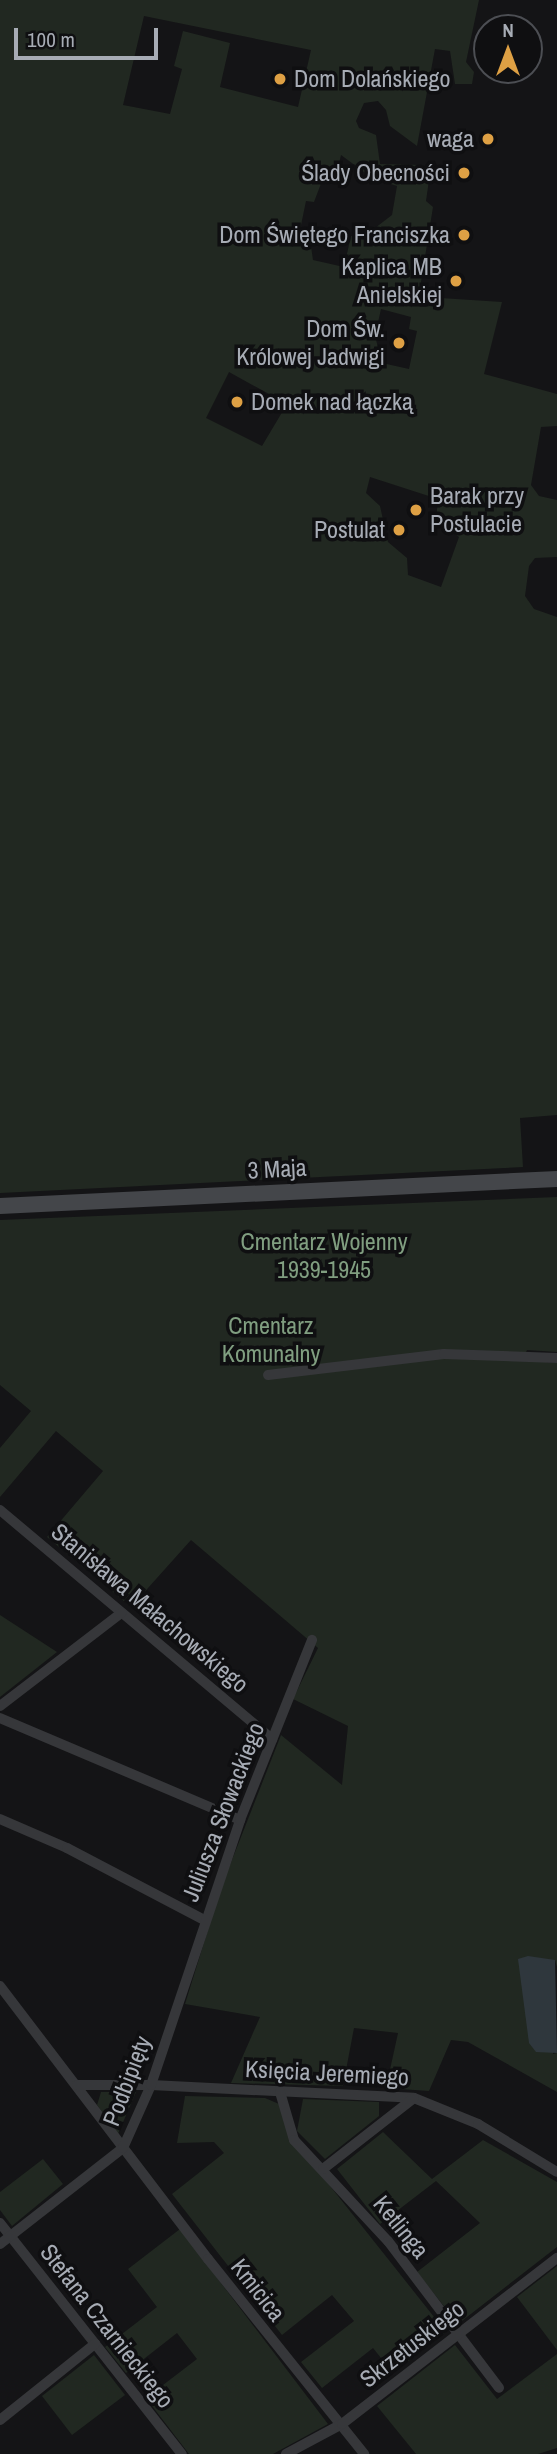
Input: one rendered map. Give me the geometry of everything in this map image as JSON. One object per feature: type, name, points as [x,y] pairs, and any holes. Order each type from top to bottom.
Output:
[{"type":"street","name":"3 Maja","points":[[0,1206],[557,1179]]},
{"type":"street","points":[[268,1375],[444,1354],[557,1358]]},
{"type":"street","name":"Stanisława Małachowskiego","points":[[0,1510],[272,1739]]},
{"type":"street","points":[[0,1706],[121,1612]]},
{"type":"street","name":"Juliusza Słowackiego","points":[[204,1920],[240,1820],[312,1640]]},
{"type":"street","points":[[0,1718],[240,1820]]},
{"type":"street","points":[[0,1819],[67,1848],[204,1920]]},
{"type":"street","name":"Podbipięty","points":[[0,2245],[123,2148],[150,2085],[204,1920]]},
{"type":"street","points":[[0,1986],[123,2148]]},
{"type":"street","name":"Księcia Jeremiego","points":[[77,2085],[150,2085],[414,2098],[478,2124],[557,2172]]},
{"type":"street","name":"Ketlinga","points":[[280,2092],[294,2140],[388,2241],[499,2388]]},
{"type":"street","points":[[323,2169],[414,2098]]},
{"type":"street","name":"Kmicica","points":[[123,2148],[310,2390],[342,2424],[364,2454]]},
{"type":"street","name":"Stefana Czarnieckiego","points":[[0,2223],[182,2454]]},
{"type":"street","name":"Skrzetuskiego","points":[[286,2454],[342,2424],[557,2258]]},
{"type":"street","points":[[0,2420],[95,2344]]},
{"type":"green space","points":[[0,0],[479,0],[476,14],[473,14],[473,29],[466,62],[473,71],[472,84],[455,84],[450,51],[435,49],[417,146],[390,126],[386,110],[378,101],[364,103],[356,121],[359,128],[376,135],[380,164],[422,165],[430,173],[426,201],[433,207],[421,282],[425,297],[502,302],[484,374],[557,394],[557,426],[541,427],[531,485],[539,496],[557,500],[557,557],[535,558],[529,566],[525,596],[534,609],[557,617],[557,1115],[520,1118],[523,1167],[0,1193]],"holes":[[[144,16],[311,50],[298,107],[220,87],[230,43],[183,31],[174,66],[182,69],[170,114],[123,105]],[[341,155],[372,178],[397,186],[392,215],[362,238],[351,236],[344,267],[313,260],[309,233],[300,230],[306,201],[314,202],[322,181],[335,181]],[[381,309],[411,317],[409,329],[417,331],[409,369],[382,363],[375,336]],[[229,372],[287,404],[262,446],[206,418]],[[370,477],[438,499],[436,521],[459,537],[441,587],[408,575],[407,558],[388,542],[380,506],[366,493]]]},
{"type":"green space","points":[[557,1197],[557,1352],[527,1350],[522,1360],[557,1363],[557,1967],[555,1960],[553,2054],[557,2053],[557,2092],[468,2042],[451,2040],[429,2091],[386,2088],[398,2033],[354,2028],[343,2086],[231,2083],[260,2017],[185,2004],[221,1888],[281,1735],[342,1785],[348,1726],[293,1699],[318,1648],[191,1540],[131,1607],[47,1537],[103,1471],[56,1431],[0,1497],[0,1448],[31,1411],[0,1385],[0,1220]]},
{"type":"green space","points":[[0,1615],[57,1652],[0,1697]]},
{"type":"green space","points":[[101,2092],[136,2092],[118,2134],[97,2105]]},
{"type":"green space","points":[[185,2096],[265,2098],[279,2104],[288,2133],[446,2332],[393,2373],[373,2348],[322,2388],[301,2362],[354,2321],[332,2295],[282,2335],[172,2194],[224,2153],[214,2142],[177,2143]]},
{"type":"green space","points":[[303,2099],[379,2102],[379,2116],[325,2159],[297,2131]]},
{"type":"green space","points":[[383,2132],[432,2179],[483,2140],[557,2182],[557,2247],[458,2324],[417,2272],[480,2223],[436,2181],[380,2224],[337,2169]]},
{"type":"green space","points":[[43,2159],[63,2184],[12,2226],[0,2210],[0,2192]]},
{"type":"green space","points":[[180,2229],[328,2424],[273,2454],[189,2454],[146,2398],[197,2359],[177,2333],[126,2373],[105,2347],[157,2307],[128,2269]]},
{"type":"green space","points":[[557,2266],[557,2350],[517,2297]]},
{"type":"green space","points":[[455,2345],[497,2399],[557,2354],[557,2448],[538,2454],[416,2454],[377,2406]]},
{"type":"green space","points":[[94,2355],[125,2395],[72,2435],[42,2396]]},
{"type":"shaded area","points":[[528,1956],[555,1960],[557,2053],[536,2052],[529,2043],[518,1959]]},
{"type":"place","name":"Dom Dolańskiego","points":[[280,79]]},
{"type":"place","name":"waga","points":[[488,139]]},
{"type":"place","name":"Ślady Obecności","points":[[464,173]]},
{"type":"place","name":"Dom Świętego Franciszka","points":[[464,235]]},
{"type":"place","name":"Kaplica MB Anielskiej","points":[[456,281]]},
{"type":"place","name":"Dom Św. Królowej Jadwigi","points":[[399,343]]},
{"type":"place","name":"Domek nad łączką","points":[[237,402]]},
{"type":"place","name":"Barak przy Postulacie","points":[[416,510]]},
{"type":"place","name":"Postulat","points":[[399,530]]},
{"type":"park label","name":"Cmentarz Wojenny 1939-1945","points":[[324,1256]]},
{"type":"park label","name":"Cmentarz Komunalny","points":[[271,1340]]}]
